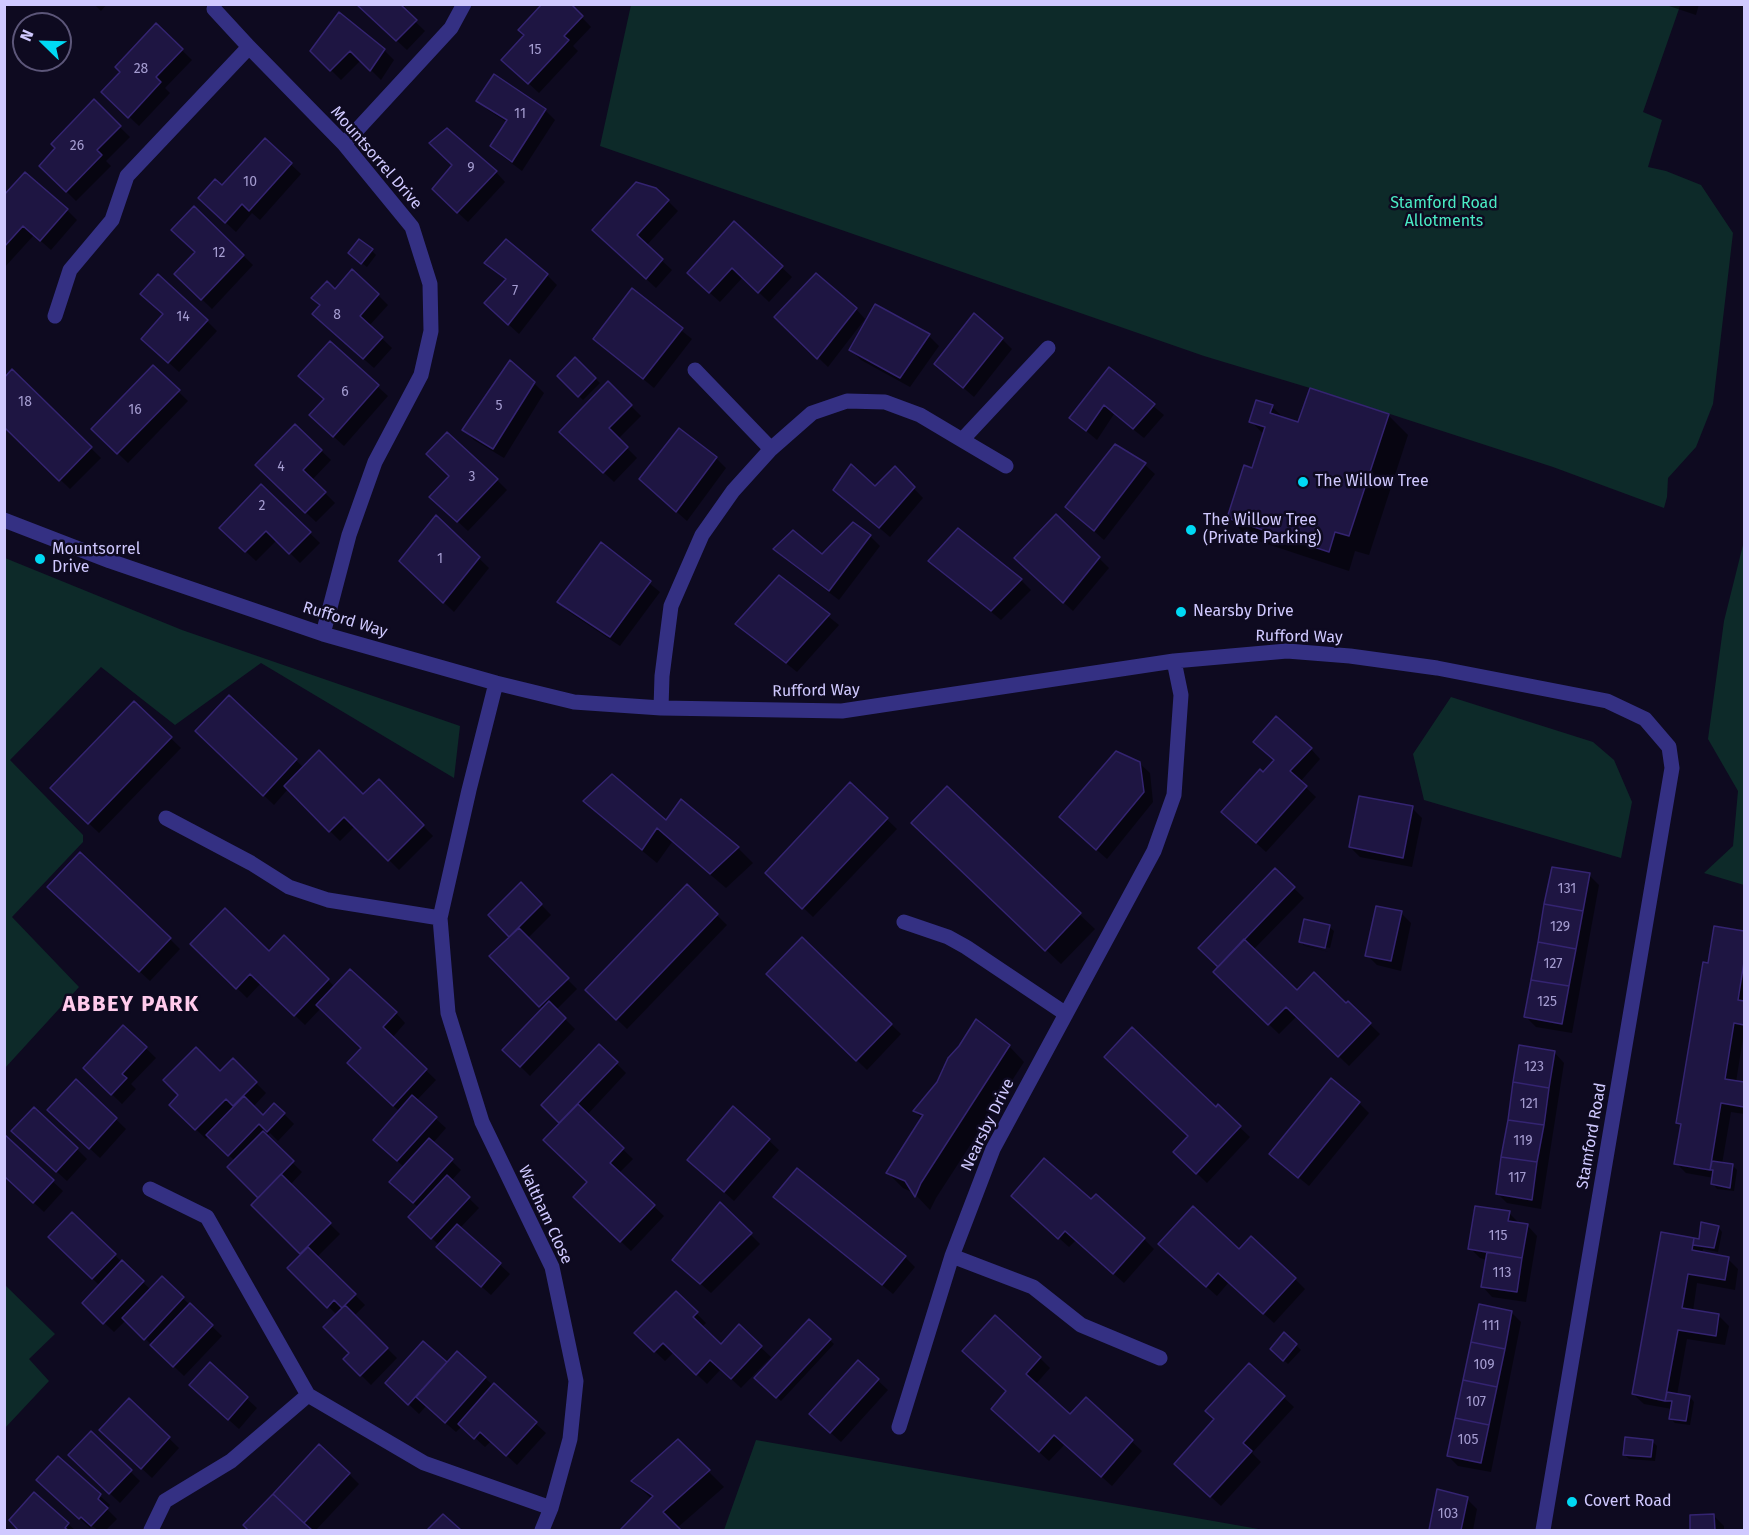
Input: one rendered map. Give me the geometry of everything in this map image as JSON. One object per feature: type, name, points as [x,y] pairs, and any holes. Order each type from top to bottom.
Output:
[{"type":"street","points":[[344,144],[452,28],[464,4]]},
{"type":"street","name":"Mountsorrel Drive","points":[[214,9],[344,144],[412,227],[430,284],[431,331],[421,375],[375,462],[349,535],[323,634]]},
{"type":"street","points":[[55,316],[70,270],[112,220],[127,176],[249,47]]},
{"type":"street","points":[[962,440],[1048,348]]},
{"type":"street","points":[[695,370],[771,449]]},
{"type":"street","points":[[661,708],[662,676],[671,606],[702,535],[734,491],[771,449],[812,413],[847,401],[885,402],[920,415],[1006,466]]},
{"type":"street","name":"Rufford Way","points":[[4,520],[110,561],[323,634],[496,683],[574,702],[661,708],[842,711],[1174,661],[1287,651],[1350,656],[1437,668],[1608,701],[1645,719],[1669,747]]},
{"type":"street","name":"Nearsby Drive","points":[[899,1427],[952,1256],[993,1149],[1155,851],[1174,795],[1181,695],[1174,661]]},
{"type":"street","name":"Waltham Close","points":[[496,683],[469,790],[441,918],[448,1013],[482,1122],[552,1267],[576,1381],[570,1439],[551,1508],[542,1530]]},
{"type":"street","name":"Stamford Road","points":[[1543,1530],[1672,768],[1669,747]]},
{"type":"street","points":[[166,818],[251,863],[289,887],[328,900],[441,918]]},
{"type":"street","points":[[904,922],[948,937],[966,947],[1066,1014]]},
{"type":"street","points":[[150,1189],[207,1217],[308,1395],[424,1463],[551,1508]]},
{"type":"street","points":[[952,1256],[1033,1287],[1081,1324],[1160,1358]]},
{"type":"street","points":[[151,1530],[165,1501],[231,1461],[308,1395]]},
{"type":"green space","name":"Stamford Road Allotments","points":[[631,5],[1680,6],[1643,112],[1662,120],[1648,167],[1666,171],[1701,185],[1733,233],[1713,404],[1696,447],[1668,478],[1664,508],[1553,467],[1204,356],[600,146]]},
{"type":"green space","points":[[1744,541],[1744,885],[1704,873],[1733,846],[1738,791],[1708,739],[1724,621]]},
{"type":"green space","points":[[5,558],[182,630],[460,726],[454,778],[261,663],[175,725],[101,667],[10,760],[83,835],[83,842],[12,917],[79,987],[5,1068]]},
{"type":"green space","points":[[1451,697],[1593,742],[1614,760],[1632,802],[1621,858],[1424,800],[1413,754]]},
{"type":"green space","points":[[5,1285],[55,1334],[29,1359],[49,1381],[5,1428]]},
{"type":"green space","points":[[756,1440],[1264,1530],[724,1530]]},
{"type":"building","points":[[356,4],[400,4],[417,20],[396,41]]},
{"type":"building","points":[[542,4],[571,4],[583,16],[564,36],[569,40],[528,84],[501,60],[524,35],[518,30]]},
{"type":"building","points":[[339,12],[385,49],[370,71],[350,51],[330,71],[310,51]]},
{"type":"building","points":[[156,23],[183,49],[156,77],[161,82],[128,118],[101,92],[120,72],[115,67]]},
{"type":"building","points":[[494,74],[546,109],[512,162],[490,146],[507,120],[476,101]]},
{"type":"building","points":[[94,99],[121,126],[97,150],[102,155],[66,192],[39,166],[55,148],[51,144]]},
{"type":"building","points":[[447,128],[497,171],[457,213],[432,189],[452,165],[429,143]]},
{"type":"building","points":[[265,138],[292,163],[249,211],[242,204],[225,223],[198,198],[215,179],[222,185]]},
{"type":"building","points":[[25,172],[68,209],[40,241],[23,226],[4,247],[4,195]]},
{"type":"building","points":[[636,182],[656,188],[669,200],[637,235],[663,259],[646,279],[592,230]]},
{"type":"building","points":[[194,206],[244,255],[201,300],[174,274],[195,252],[171,230]]},
{"type":"building","points":[[734,221],[783,266],[758,293],[732,268],[709,293],[687,273]]},
{"type":"building","points":[[359,239],[373,249],[361,264],[348,253]]},
{"type":"building","points":[[506,239],[548,274],[508,325],[484,303],[506,279],[484,263]]},
{"type":"building","points":[[352,269],[379,294],[360,316],[383,337],[363,359],[312,314],[320,305],[311,298],[327,281],[335,289]]},
{"type":"building","points":[[816,273],[857,308],[817,359],[774,317]]},
{"type":"building","points":[[158,274],[208,320],[168,363],[141,339],[163,314],[140,294]]},
{"type":"building","points":[[632,288],[683,328],[643,379],[593,339]]},
{"type":"building","points":[[875,304],[930,334],[900,378],[849,350]]},
{"type":"building","points":[[974,313],[1003,338],[963,388],[934,364]]},
{"type":"building","points":[[330,341],[379,385],[333,437],[309,415],[324,399],[298,376]]},
{"type":"building","points":[[575,357],[596,378],[578,397],[557,376]]},
{"type":"building","points":[[510,360],[535,382],[493,449],[462,430]]},
{"type":"building","points":[[153,365],[180,390],[117,454],[91,429]]},
{"type":"building","points":[[1109,367],[1155,404],[1133,429],[1104,405],[1086,431],[1069,418]]},
{"type":"building","points":[[12,369],[92,447],[59,481],[4,427],[4,378]]},
{"type":"building","points":[[608,381],[632,405],[609,428],[628,447],[603,473],[559,432]]},
{"type":"building","name":"The Willow Tree","points":[[1310,388],[1389,414],[1349,536],[1335,532],[1329,552],[1227,518],[1244,465],[1252,468],[1265,427],[1249,422],[1256,400],[1273,405],[1270,413],[1298,422]]},
{"type":"building","points":[[295,424],[322,450],[303,470],[326,492],[305,513],[255,465]]},
{"type":"building","points":[[679,428],[717,457],[676,512],[639,479]]},
{"type":"building","points":[[447,432],[498,479],[457,522],[429,497],[449,476],[426,454]]},
{"type":"building","points":[[1115,444],[1146,463],[1094,531],[1065,507]]},
{"type":"building","points":[[851,464],[875,486],[895,466],[915,487],[879,528],[833,490]]},
{"type":"building","points":[[261,484],[311,532],[289,554],[266,531],[245,552],[219,528]]},
{"type":"building","points":[[1056,514],[1100,557],[1063,603],[1014,558]]},
{"type":"building","points":[[436,515],[480,557],[443,603],[399,561]]},
{"type":"building","points":[[853,522],[871,535],[829,591],[773,549],[793,530],[822,554]]},
{"type":"building","points":[[958,528],[1022,579],[991,611],[928,561]]},
{"type":"building","points":[[601,542],[651,581],[610,637],[557,602]]},
{"type":"building","points":[[779,575],[830,614],[786,663],[735,624]]},
{"type":"building","points":[[229,695],[297,759],[263,796],[195,731]]},
{"type":"building","points":[[134,701],[172,737],[88,824],[50,788]]},
{"type":"building","points":[[1276,716],[1312,748],[1290,771],[1307,786],[1256,843],[1221,812],[1260,769],[1263,772],[1274,760],[1253,742]]},
{"type":"building","points":[[319,750],[363,794],[379,779],[424,825],[388,861],[344,817],[329,832],[284,786]]},
{"type":"building","points":[[1116,751],[1140,762],[1144,792],[1096,850],[1059,817]]},
{"type":"building","points":[[612,774],[666,820],[681,799],[739,847],[710,874],[657,828],[642,850],[583,801]]},
{"type":"building","points":[[850,782],[888,818],[802,909],[765,873]]},
{"type":"building","points":[[947,786],[1081,913],[1045,951],[911,823]]},
{"type":"building","points":[[1359,796],[1413,806],[1403,858],[1349,847]]},
{"type":"building","points":[[80,852],[171,938],[139,972],[47,887]]},
{"type":"building","points":[[1552,867],[1590,873],[1583,911],[1544,904]]},
{"type":"building","points":[[1275,868],[1295,887],[1218,967],[1198,948]]},
{"type":"building","points":[[521,882],[542,904],[509,937],[488,915]]},
{"type":"building","points":[[687,884],[718,914],[616,1020],[585,990]]},
{"type":"building","points":[[1544,904],[1583,911],[1576,949],[1538,942]]},
{"type":"building","points":[[1376,906],[1402,911],[1391,961],[1365,956]]},
{"type":"building","points":[[225,908],[269,951],[284,935],[329,979],[294,1016],[250,974],[236,989],[190,944]]},
{"type":"building","points":[[1304,919],[1330,925],[1325,948],[1299,942]]},
{"type":"building","points":[[1714,926],[1744,931],[1744,962],[1738,1000],[1744,1001],[1744,1025],[1734,1023],[1725,1079],[1744,1082],[1744,1107],[1721,1103],[1710,1170],[1674,1164],[1681,1124],[1676,1123],[1703,962],[1708,963]]},
{"type":"building","points":[[519,928],[569,978],[539,1007],[489,956]]},
{"type":"building","points":[[802,937],[892,1024],[856,1061],[766,974]]},
{"type":"building","points":[[1244,939],[1297,990],[1314,972],[1371,1023],[1338,1057],[1286,1007],[1268,1025],[1213,972]]},
{"type":"building","points":[[1538,942],[1576,949],[1569,986],[1531,980]]},
{"type":"building","points":[[350,969],[397,1012],[383,1027],[427,1069],[393,1106],[347,1063],[361,1048],[316,1005]]},
{"type":"building","points":[[1531,980],[1569,986],[1562,1024],[1524,1017]]},
{"type":"building","points":[[549,1001],[566,1018],[520,1067],[502,1050]]},
{"type":"building","points":[[976,1019],[1010,1045],[921,1183],[915,1197],[905,1181],[886,1173],[923,1115],[913,1111],[937,1082],[948,1058],[959,1046]]},
{"type":"building","points":[[123,1025],[147,1047],[122,1074],[127,1078],[111,1095],[83,1068]]},
{"type":"building","points":[[1132,1027],[1216,1107],[1218,1104],[1241,1126],[1196,1174],[1173,1152],[1188,1136],[1104,1057]]},
{"type":"building","points":[[599,1044],[618,1062],[559,1123],[541,1105]]},
{"type":"building","points":[[1519,1045],[1555,1051],[1549,1088],[1513,1082]]},
{"type":"building","points":[[196,1047],[220,1071],[233,1058],[257,1082],[233,1106],[226,1099],[195,1130],[169,1105],[178,1095],[163,1080]]},
{"type":"building","points":[[1331,1078],[1360,1102],[1298,1178],[1269,1154]]},
{"type":"building","points":[[76,1079],[117,1118],[89,1149],[47,1110]]},
{"type":"building","points":[[1513,1082],[1549,1088],[1544,1125],[1508,1120]]},
{"type":"building","points":[[412,1095],[437,1117],[397,1161],[373,1140]]},
{"type":"building","points":[[244,1096],[263,1115],[274,1103],[285,1113],[267,1132],[259,1124],[228,1156],[206,1135]]},
{"type":"building","points":[[578,1104],[624,1148],[610,1163],[655,1205],[620,1242],[573,1197],[587,1182],[543,1140]]},
{"type":"building","points":[[733,1106],[770,1139],[724,1192],[687,1160]]},
{"type":"building","points":[[34,1107],[78,1148],[56,1172],[11,1131]]},
{"type":"building","points":[[1508,1120],[1544,1125],[1537,1162],[1501,1157]]},
{"type":"building","points":[[263,1131],[294,1161],[258,1198],[227,1167]]},
{"type":"building","points":[[4,1134],[54,1180],[33,1203],[4,1176]]},
{"type":"building","points":[[429,1138],[453,1159],[413,1203],[389,1182]]},
{"type":"building","points":[[1501,1157],[1537,1162],[1532,1200],[1496,1194]]},
{"type":"building","points":[[1044,1158],[1091,1199],[1096,1194],[1145,1238],[1113,1274],[1065,1231],[1058,1239],[1011,1196]]},
{"type":"building","points":[[1712,1161],[1733,1164],[1730,1188],[1711,1184]]},
{"type":"building","points":[[797,1168],[906,1256],[882,1285],[773,1197]]},
{"type":"building","points":[[281,1174],[331,1223],[300,1254],[251,1205]]},
{"type":"building","points":[[447,1175],[470,1197],[431,1239],[408,1217]]},
{"type":"building","points":[[720,1202],[752,1233],[700,1284],[672,1260]]},
{"type":"building","points":[[1193,1206],[1239,1249],[1251,1236],[1296,1278],[1263,1314],[1218,1273],[1206,1287],[1158,1244]]},
{"type":"building","points":[[1475,1206],[1510,1211],[1508,1221],[1528,1224],[1522,1258],[1468,1249]]},
{"type":"building","points":[[72,1212],[116,1254],[92,1279],[48,1237]]},
{"type":"building","points":[[1701,1222],[1719,1226],[1714,1248],[1693,1245],[1694,1238],[1699,1239]]},
{"type":"building","points":[[457,1224],[501,1263],[481,1287],[436,1247]]},
{"type":"building","points":[[1661,1232],[1694,1238],[1692,1250],[1729,1257],[1725,1280],[1688,1274],[1682,1308],[1719,1314],[1716,1336],[1678,1330],[1665,1401],[1632,1394]]},
{"type":"building","points":[[308,1247],[356,1294],[342,1308],[334,1300],[327,1308],[287,1268]]},
{"type":"building","points":[[1487,1252],[1522,1258],[1517,1292],[1481,1287]]},
{"type":"building","points":[[122,1260],[144,1281],[103,1324],[82,1303]]},
{"type":"building","points":[[162,1276],[184,1297],[144,1340],[122,1318]]},
{"type":"building","points":[[676,1291],[698,1312],[693,1317],[721,1344],[739,1324],[762,1346],[731,1379],[710,1360],[696,1375],[663,1343],[654,1352],[634,1333]]},
{"type":"building","points":[[190,1303],[213,1325],[173,1367],[150,1345]]},
{"type":"building","points":[[1479,1304],[1512,1311],[1505,1349],[1471,1342]]},
{"type":"building","points":[[345,1305],[388,1348],[360,1376],[343,1359],[349,1353],[323,1327]]},
{"type":"building","points":[[995,1315],[1041,1357],[1026,1374],[1070,1414],[1086,1397],[1133,1440],[1101,1477],[1054,1435],[1039,1452],[991,1409],[1006,1391],[962,1351]]},
{"type":"building","points":[[809,1319],[831,1339],[776,1398],[754,1378]]},
{"type":"building","points":[[1284,1332],[1297,1344],[1283,1361],[1270,1349]]},
{"type":"building","points":[[423,1341],[447,1362],[408,1405],[385,1383]]},
{"type":"building","points":[[1471,1342],[1505,1349],[1497,1387],[1463,1380]]},
{"type":"building","points":[[457,1351],[486,1377],[445,1423],[416,1397]]},
{"type":"building","points":[[858,1360],[879,1379],[830,1433],[809,1414]]},
{"type":"building","points":[[210,1362],[248,1397],[228,1420],[189,1385]]},
{"type":"building","points":[[1249,1363],[1285,1396],[1243,1443],[1252,1451],[1210,1497],[1174,1464],[1214,1419],[1205,1411]]},
{"type":"building","points":[[1463,1380],[1497,1387],[1489,1425],[1455,1418]]},
{"type":"building","points":[[494,1383],[537,1422],[506,1456],[480,1432],[474,1439],[458,1424]]},
{"type":"building","points":[[1667,1392],[1690,1396],[1686,1421],[1669,1419],[1672,1401],[1665,1401]]},
{"type":"building","points":[[129,1398],[170,1437],[141,1469],[99,1430]]},
{"type":"building","points":[[1455,1418],[1489,1425],[1481,1463],[1447,1456]]},
{"type":"building","points":[[91,1431],[132,1470],[109,1494],[68,1455]]},
{"type":"building","points":[[1625,1437],[1653,1440],[1651,1457],[1623,1455]]},
{"type":"building","points":[[678,1439],[710,1470],[663,1512],[681,1530],[620,1530],[653,1496],[631,1481]]},
{"type":"building","points":[[319,1444],[350,1473],[304,1523],[273,1494]]},
{"type":"building","points":[[58,1456],[101,1494],[98,1499],[108,1508],[91,1526],[81,1517],[79,1519],[36,1480]]},
{"type":"building","points":[[1437,1489],[1468,1497],[1461,1530],[1429,1530]]},
{"type":"building","points":[[34,1492],[69,1523],[65,1528],[68,1530],[18,1530],[9,1520]]},
{"type":"building","points":[[273,1494],[312,1530],[248,1530],[243,1525]]},
{"type":"building","points":[[443,1514],[461,1530],[427,1530]]},
{"type":"building","points":[[1714,1514],[1715,1530],[1690,1530],[1690,1515]]},
{"type":"place","name":"The Willow Tree","points":[[1303,482]]},
{"type":"place","name":"The Willow Tree (Private Parking)","points":[[1191,530]]},
{"type":"place","name":"Mountsorrel Drive","points":[[40,559]]},
{"type":"place","name":"Nearsby Drive","points":[[1181,612]]},
{"type":"place","name":"Covert Road","points":[[1572,1502]]},
{"type":"district","name":"ABBEY PARK","points":[[131,1005]]}]
